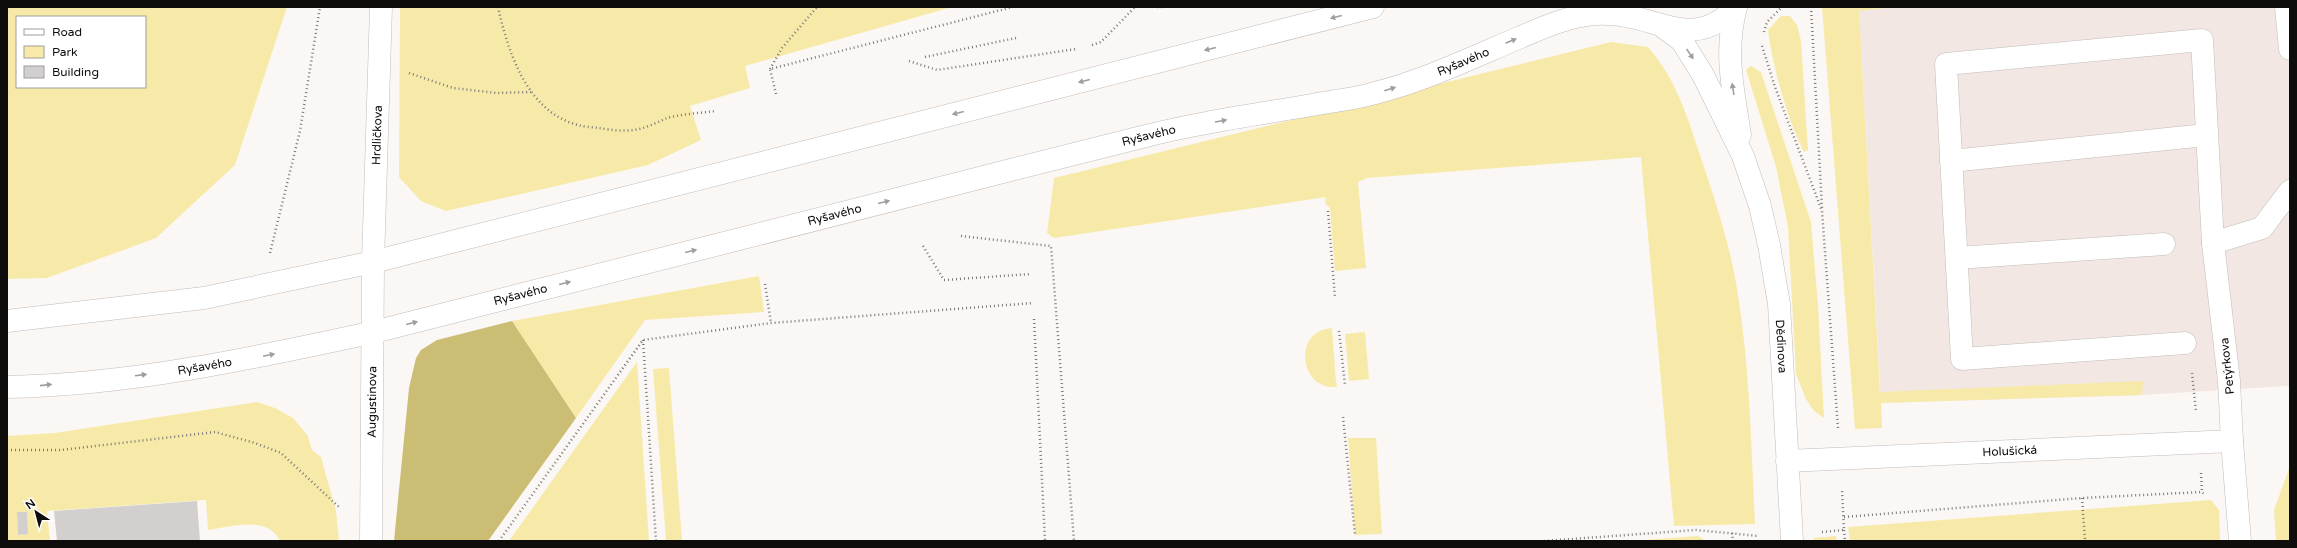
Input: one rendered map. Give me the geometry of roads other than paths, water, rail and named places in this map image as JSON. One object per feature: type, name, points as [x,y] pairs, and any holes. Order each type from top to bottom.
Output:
[{"type":"main road","name":"Hrdličkova","points":[[374,262],[381,7]]},
{"type":"main road","points":[[7,321],[204,298],[263,287],[374,262],[1373,7]]},
{"type":"main road","points":[[1632,7],[1658,25]]},
{"type":"main road","name":"Ryšavého","points":[[7,387],[102,380],[242,360],[374,332],[1155,134],[1372,94],[1417,80],[1541,28],[1565,20],[1608,14],[1629,16],[1658,25],[1691,30],[1706,26],[1721,19],[1736,7]]},
{"type":"main road","name":"Dědinova","points":[[1736,7],[1730,31],[1730,61],[1743,156]]},
{"type":"main road","points":[[2286,7],[2290,49]]},
{"type":"main road","name":"Dědinova","points":[[1658,25],[1682,41],[1694,60],[1743,156],[1760,206],[1769,245],[1779,304],[1792,541]]},
{"type":"main road","name":"Petýrkova","points":[[1951,161],[1946,64],[2202,40],[2212,243],[2229,381],[2240,541]]},
{"type":"main road","points":[[2185,343],[1962,358],[1951,161],[2206,135]]},
{"type":"main road","points":[[2212,243],[2262,228],[2290,191]]},
{"type":"main road","points":[[1957,258],[2164,244]]},
{"type":"main road","name":"Augustinova","points":[[371,541],[374,262]]},
{"type":"main road","name":"Holušická","points":[[1788,461],[2232,441]]}]
